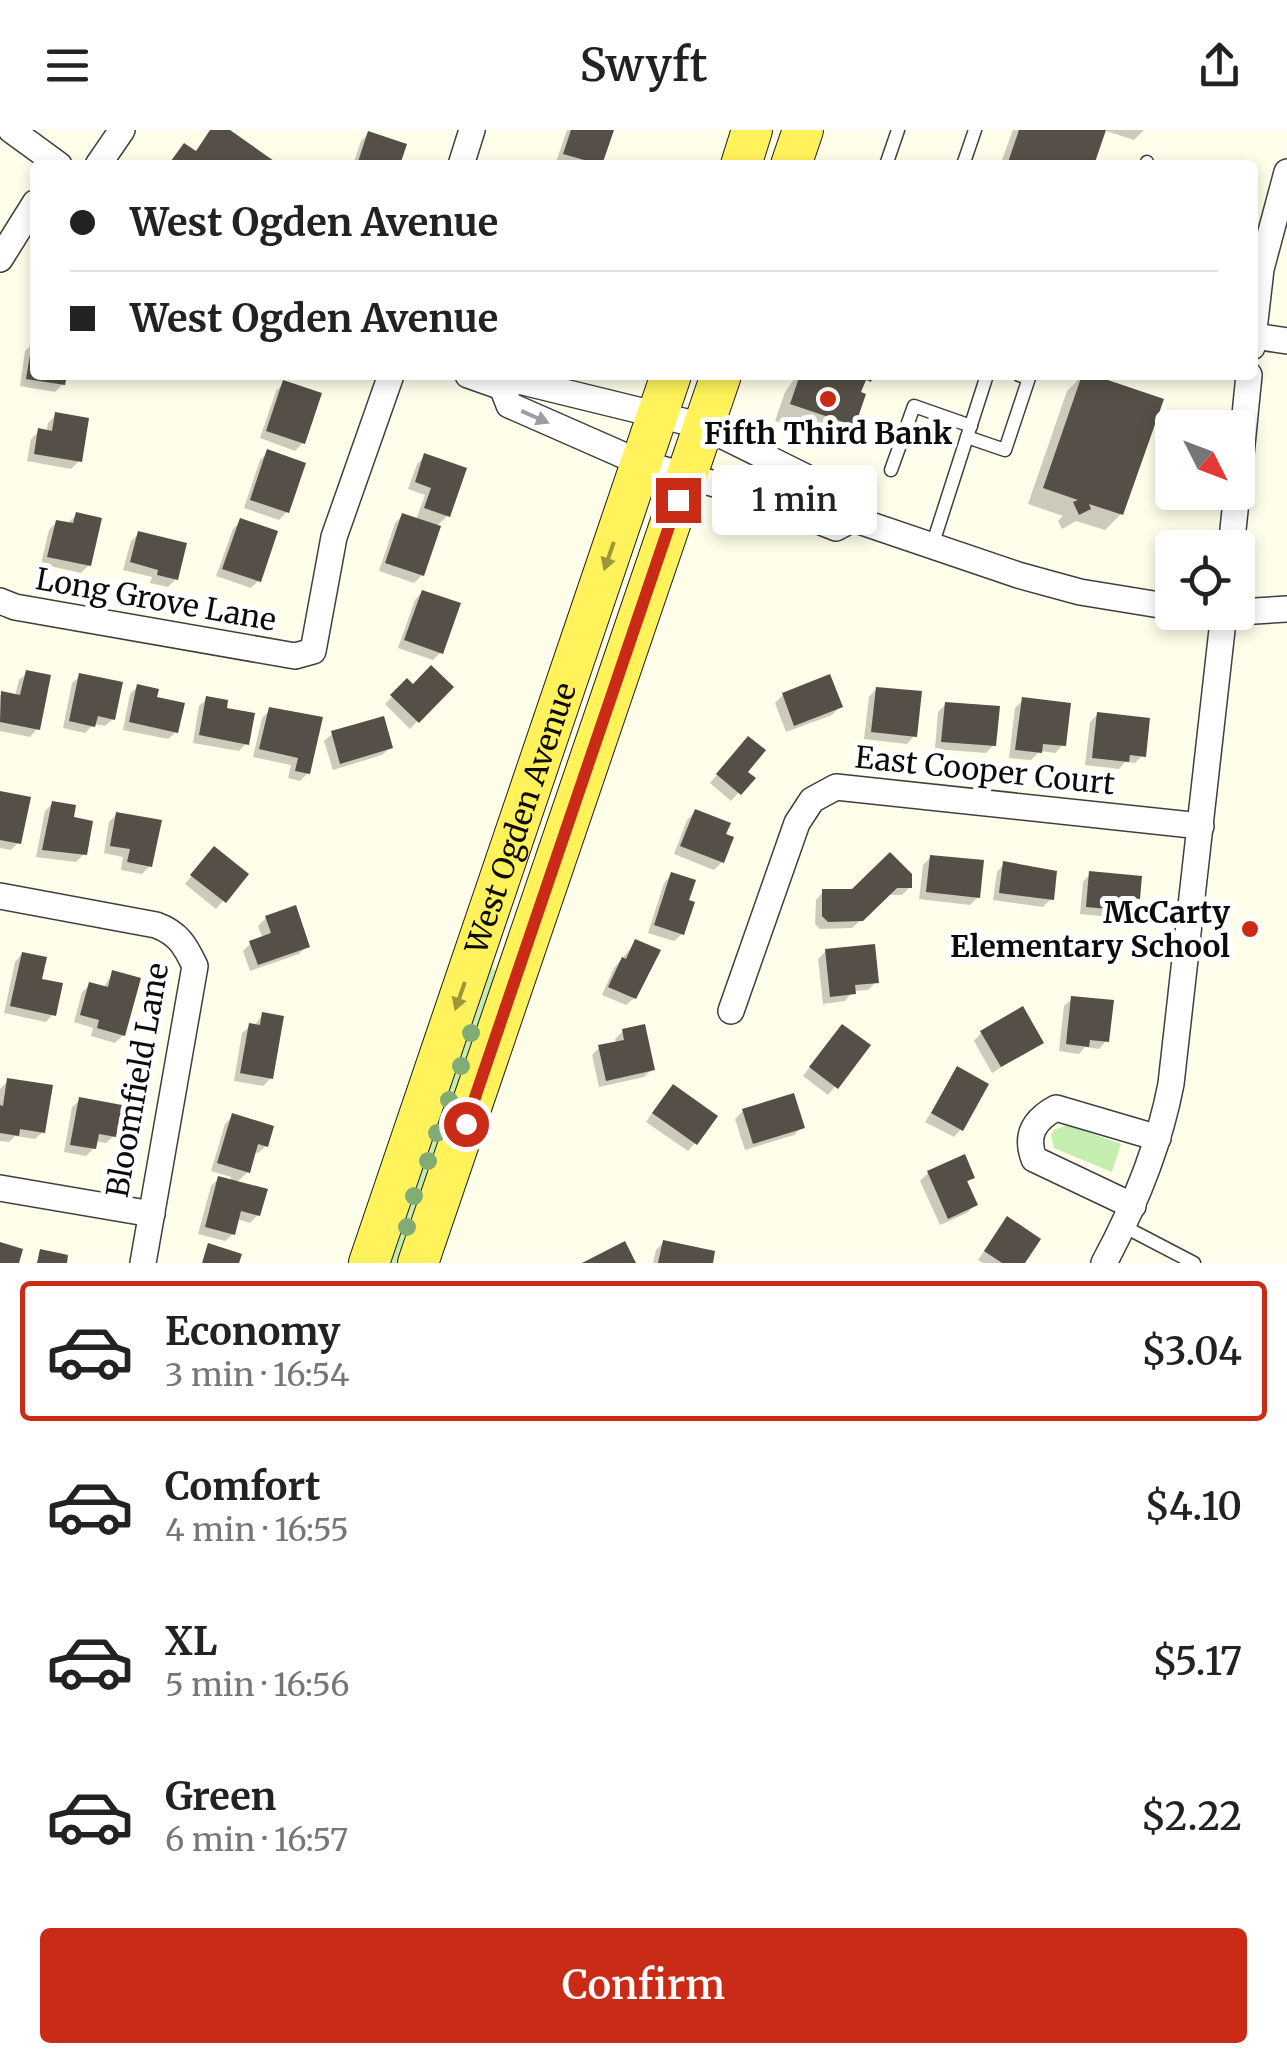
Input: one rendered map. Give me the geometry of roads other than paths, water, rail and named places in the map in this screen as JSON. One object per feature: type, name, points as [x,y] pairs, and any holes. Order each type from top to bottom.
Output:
[{"type":"main road","points":[[742,160],[752,130]]},
{"type":"main road","points":[[793,160],[802,130]]},
{"type":"main road","name":"West Ogden Avenue","points":[[369,1263],[670,380]]},
{"type":"main road","name":"West Ogden Avenue","points":[[418,1263],[718,380]]},
{"type":"street","points":[[11,130],[50,148]]},
{"type":"street","points":[[101,160],[122,130]]},
{"type":"street","points":[[463,160],[472,130]]},
{"type":"street","points":[[1258,294],[1287,172]]},
{"type":"street","points":[[0,259],[30,210]]},
{"type":"street","points":[[1258,337],[1287,340]]},
{"type":"street","name":"Long Grove Lane","points":[[0,601],[14,607],[296,656],[314,651],[334,537],[389,380]]},
{"type":"street","points":[[482,380],[502,387],[519,380],[703,426],[844,496],[852,519]]},
{"type":"street","points":[[1246,410],[1249,380]]},
{"type":"street","points":[[502,387],[509,405],[640,463],[750,494],[836,528],[852,519],[1080,592],[1155,604]]},
{"type":"street","points":[[1255,611],[1287,609]]},
{"type":"street","points":[[1104,1263],[1128,1216],[1158,1138],[1178,1043],[1221,630]]},
{"type":"street","name":"East Cooper Court","points":[[731,1011],[797,823],[812,800],[836,787],[1201,826]]},
{"type":"street","name":"Bloomfield Lane","points":[[0,896],[171,930],[182,940],[196,966],[152,1214],[0,1188]]},
{"type":"street","points":[[1128,1216],[1034,1159],[1029,1146],[1031,1132],[1036,1122],[1056,1108],[1158,1138]]},
{"type":"street","points":[[143,1263],[152,1214]]},
{"type":"lane","points":[[888,160],[898,130]]},
{"type":"lane","points":[[965,160],[975,130]]},
{"type":"lane","points":[[932,546],[985,380]]},
{"type":"lane","points":[[891,470],[914,406],[1005,450],[1028,380]]},
{"type":"lane","points":[[1128,1216],[1194,1263]]},
{"type":"place","name":"Fifth Third Bank","points":[[828,399]]},
{"type":"place","name":"McCarty Elementary School","points":[[1250,929]]}]
